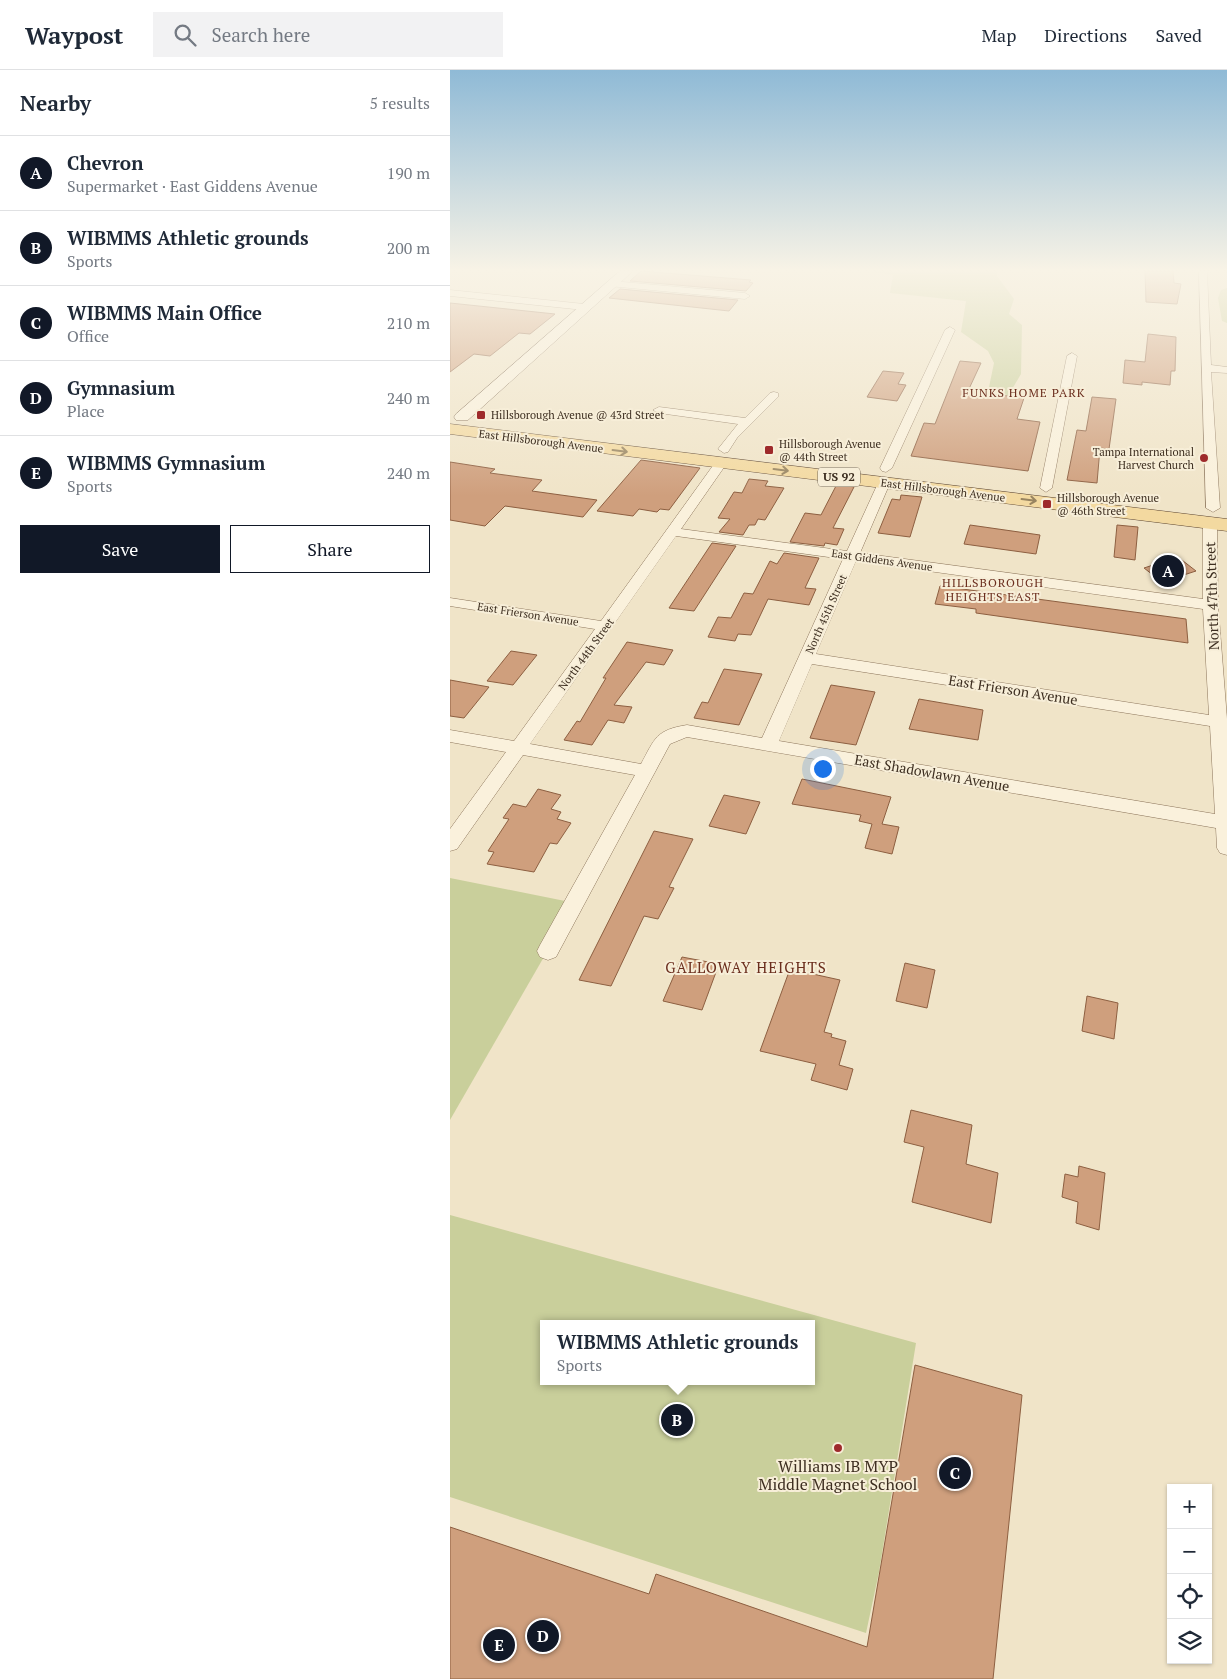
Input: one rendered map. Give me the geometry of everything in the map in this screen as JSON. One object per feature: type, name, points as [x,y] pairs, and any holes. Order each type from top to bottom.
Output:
[{"type":"main road","name":"East Hillsborough Avenue","points":[[452,422],[483,426],[498,422],[722,456]]},
{"type":"main road","name":"East Hillsborough Avenue","points":[[452,422],[885,475],[1046,488],[1221,517]]},
{"type":"main road","name":"East Hillsborough Avenue","points":[[885,475],[1083,507],[1122,505],[1193,512],[1221,517]]},
{"type":"street","points":[[452,422],[539,346]]},
{"type":"street","name":"North 45th Street","points":[[768,745],[943,346]]},
{"type":"street","name":"North 47th Street","points":[[1206,346],[1206,368],[1221,517],[1210,605],[1220,722],[1227,848]]},
{"type":"street","points":[[1046,488],[1072,356]]},
{"type":"street","points":[[1206,368],[1227,370]]},
{"type":"street","name":"North 44th Street","points":[[450,844],[673,532],[733,436],[774,395]]},
{"type":"street","points":[[659,410],[749,422]]},
{"type":"street","name":"East Giddens Avenue","points":[[673,532],[1210,605]]},
{"type":"street","name":"East Frierson Avenue","points":[[450,602],[606,626]]},
{"type":"street","name":"East Frierson Avenue","points":[[806,658],[1220,722]]},
{"type":"street","name":"East Shadowlawn Avenue","points":[[646,771],[663,740],[675,733],[687,731],[1226,824]]},
{"type":"street","points":[[450,736],[646,771],[548,951]]},
{"type":"green space","points":[[981,346],[1022,346],[1021,374],[1008,396],[989,387],[994,363],[988,351]]},
{"type":"green space","points":[[450,878],[575,903],[450,1120]]},
{"type":"green space","points":[[450,1215],[916,1343],[879,1572],[866,1633],[450,1497]]},
{"type":"building","points":[[450,346],[502,346],[490,356],[474,354],[450,372]]},
{"type":"building","points":[[1147,346],[1176,346],[1175,371],[1171,371],[1170,385],[1142,382],[1142,385],[1123,383],[1125,360],[1145,362]]},
{"type":"building","points":[[960,361],[981,363],[968,391],[1024,398],[1017,419],[1040,422],[1028,471],[911,456],[924,423],[935,424]]},
{"type":"building","points":[[883,371],[904,373],[898,384],[906,385],[897,401],[867,397]]},
{"type":"building","points":[[1092,397],[1116,399],[1109,449],[1100,448],[1097,483],[1067,480],[1077,430],[1086,431]]},
{"type":"building","points":[[641,460],[700,468],[669,510],[660,509],[657,512],[639,509],[633,516],[597,511]]},
{"type":"building","points":[[450,462],[495,469],[490,473],[542,480],[532,491],[597,500],[583,517],[505,506],[485,526],[450,520]]},
{"type":"building","points":[[749,479],[768,481],[765,486],[784,488],[765,520],[758,519],[755,525],[749,525],[743,535],[719,532],[730,519],[718,518],[734,492],[742,493]]},
{"type":"building","points":[[837,484],[854,487],[833,528],[844,529],[837,545],[825,543],[824,546],[790,542],[805,513],[821,515]]},
{"type":"building","points":[[901,495],[922,497],[910,537],[878,533],[892,499],[900,500]]},
{"type":"building","points":[[970,525],[1040,535],[1036,554],[964,544]]},
{"type":"building","points":[[1117,525],[1138,527],[1135,560],[1114,557]]},
{"type":"building","points":[[712,543],[736,546],[694,611],[669,608]]},
{"type":"building","points":[[784,553],[819,558],[805,588],[816,589],[809,605],[768,599],[751,635],[738,634],[735,641],[708,637],[718,617],[731,618],[744,593],[753,594],[770,561],[777,564]]},
{"type":"building","points":[[1178,557],[1196,571],[1162,582],[1144,568]]},
{"type":"building","points":[[940,586],[1186,619],[1188,643],[976,613],[976,609],[935,604]]},
{"type":"building","points":[[627,642],[673,650],[664,665],[646,662],[614,705],[632,707],[624,723],[608,720],[592,745],[564,740],[577,721],[580,722],[606,678],[603,678]]},
{"type":"building","points":[[511,651],[537,655],[513,685],[487,681]]},
{"type":"building","points":[[724,669],[762,674],[739,725],[694,718],[702,702],[708,703]]},
{"type":"building","points":[[450,680],[489,687],[464,718],[450,716]]},
{"type":"building","points":[[831,685],[875,692],[856,745],[810,738]]},
{"type":"building","points":[[919,699],[983,710],[978,740],[909,729]]},
{"type":"building","points":[[802,779],[891,797],[882,824],[899,827],[892,854],[865,848],[872,824],[859,821],[861,815],[792,804]]},
{"type":"building","points":[[538,789],[561,795],[551,809],[561,812],[557,819],[571,823],[557,844],[550,843],[534,872],[487,864],[494,852],[488,851],[509,819],[503,818],[513,804],[526,807]]},
{"type":"building","points":[[724,795],[760,802],[746,834],[709,826]]},
{"type":"building","points":[[654,831],[693,839],[669,887],[674,888],[658,919],[644,916],[611,986],[579,980]]},
{"type":"building","points":[[682,957],[719,964],[702,1010],[663,1001]]},
{"type":"building","points":[[905,963],[935,970],[927,1008],[896,1001]]},
{"type":"building","points":[[790,969],[840,980],[824,1032],[832,1034],[831,1037],[846,1041],[839,1065],[853,1069],[847,1090],[811,1080],[816,1064],[760,1051]]},
{"type":"building","points":[[1087,996],[1118,1003],[1114,1039],[1082,1031]]},
{"type":"building","points":[[911,1110],[972,1125],[966,1164],[998,1173],[991,1223],[912,1202],[924,1147],[904,1142]]},
{"type":"building","points":[[1079,1166],[1105,1173],[1099,1230],[1076,1223],[1078,1202],[1062,1197],[1065,1174],[1078,1177]]},
{"type":"building","points":[[915,1365],[1022,1395],[993,1679],[450,1679],[450,1527],[649,1594],[656,1574],[867,1647]]},
{"type":"place","name":"Hillsborough Avenue @ 43rd Street","points":[[481,415]]},
{"type":"place","name":"Hillsborough Avenue @ 44th Street","points":[[769,450]]},
{"type":"place","name":"Tampa International Harvest Church","points":[[1204,458]]},
{"type":"place","name":"Hillsborough Avenue @ 46th Street","points":[[1047,504]]},
{"type":"place","name":"Chevron","points":[[1168,571]]},
{"type":"place","name":"WIBMMS Athletic grounds","points":[[677,1420]]},
{"type":"place","name":"Williams IB MYP Middle Magnet School","points":[[838,1448]]},
{"type":"place","name":"WIBMMS Main Office","points":[[955,1473]]},
{"type":"place","name":"Gymnasium","points":[[543,1636]]},
{"type":"place","name":"WIBMMS Gymnasium","points":[[499,1645]]},
{"type":"district","name":"FUNKS HOME PARK","points":[[1024,393]]},
{"type":"district","name":"HILLSBOROUGH HEIGHTS EAST","points":[[993,590]]},
{"type":"district","name":"GALLOWAY HEIGHTS","points":[[746,968]]}]
